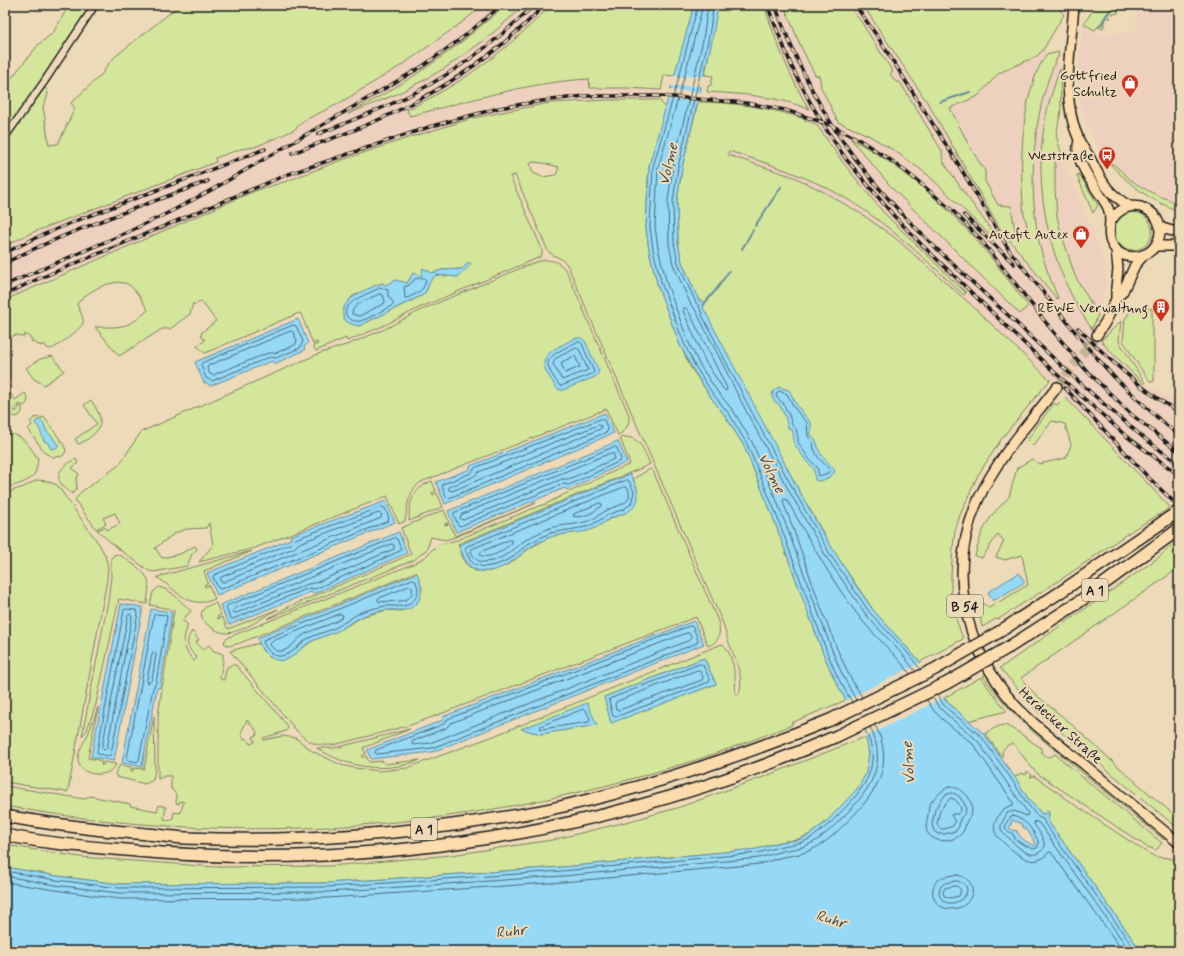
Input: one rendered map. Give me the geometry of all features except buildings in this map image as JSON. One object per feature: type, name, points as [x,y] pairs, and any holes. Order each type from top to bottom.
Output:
[{"type":"highway","name":"A 1","points":[[5,816],[69,827],[184,838],[246,839],[332,837],[435,828],[538,811],[605,797],[668,779],[766,745],[830,720],[935,669],[999,632],[1062,591],[1176,512]]},
{"type":"highway","name":"A 1","points":[[5,835],[71,845],[184,855],[309,856],[408,850],[498,837],[562,825],[634,808],[666,799],[752,770],[837,736],[947,683],[1009,647],[1076,604],[1179,529]]},
{"type":"main road","points":[[1074,5],[1069,58],[1068,98],[1079,141],[1089,156],[1101,180],[1119,200],[1130,206],[1140,207],[1149,211],[1156,218],[1159,226],[1159,238],[1155,246],[1135,265],[1123,291],[1116,299],[1097,335]]},
{"type":"main road","points":[[1079,141],[1077,150],[1081,162],[1088,176],[1108,207],[1110,223],[1109,237],[1120,253],[1130,257],[1144,255]]},
{"type":"main road","points":[[1110,223],[1118,212],[1130,206]]},
{"type":"main road","points":[[1159,226],[1179,233]]},
{"type":"main road","points":[[1155,246],[1179,246]]},
{"type":"main road","points":[[1116,249],[1118,269],[1116,299]]},
{"type":"main road","name":"Herdecker Straße","points":[[1057,387],[1003,457],[991,476],[974,510],[965,542],[962,560],[964,603],[968,620],[973,637],[988,668],[1000,686],[1016,705],[1048,735],[1179,843]]},
{"type":"street","points":[[5,136],[44,82],[91,6]]},
{"type":"shaded area","points":[[484,5],[551,5],[538,18],[480,67],[439,93],[410,116],[522,88],[589,79],[590,88],[661,90],[660,99],[550,103],[473,118],[339,161],[287,181],[255,191],[5,300],[5,246],[31,233],[216,162],[294,130],[305,120],[338,104],[405,63]]},
{"type":"shaded area","points":[[764,5],[784,5],[801,47],[838,122],[868,135],[895,151],[927,174],[970,217],[995,239],[995,234],[943,161],[942,151],[916,107],[900,82],[896,82],[890,73],[893,72],[848,5],[863,5],[929,105],[999,227],[1046,270],[1040,245],[1035,210],[1033,172],[1034,146],[1037,123],[1045,91],[1059,54],[1060,69],[1045,116],[1042,144],[1042,184],[1049,233],[1055,256],[1067,287],[1092,329],[1111,352],[1144,384],[1145,383],[1179,404],[1179,512],[1161,494],[1157,494],[1065,397],[1055,383],[968,302],[894,237],[842,202],[794,177],[727,155],[729,151],[775,165],[846,199],[902,239],[964,295],[883,212],[834,150],[805,118],[754,106],[708,102],[709,92],[728,93],[764,97],[788,102],[808,109],[797,91],[776,44]],"holes":[[[852,140],[883,158],[928,192],[978,243],[1028,306],[1019,313],[892,188]]]},
{"type":"shaded area","name":"Gottfried Schultz","points":[[1136,5],[1179,5],[1179,203],[1157,195],[1125,175],[1098,148],[1082,112],[1078,84],[1079,58],[1084,24],[1095,30],[1097,35],[1136,31]]},
{"type":"shaded area","points":[[1043,50],[1047,54],[1038,67],[1033,81],[1024,124],[1022,164],[1024,216],[1027,227],[1026,231],[1020,234],[1015,231],[1011,206],[998,205],[985,181],[985,171],[971,149],[949,108],[978,96],[999,73],[1037,56]]},
{"type":"shaded area","points":[[1061,152],[1100,249],[1105,269],[1105,291],[1098,315],[1075,276],[1057,216],[1055,157]]},
{"type":"green space","points":[[69,5],[83,5],[89,10],[22,117],[45,88],[48,91],[47,98],[43,106],[49,145],[58,144],[75,108],[71,103],[102,74],[109,63],[117,55],[180,5],[484,5],[405,63],[338,104],[305,120],[294,130],[255,147],[241,149],[215,158],[216,162],[31,233],[5,246],[5,86],[39,44],[53,33]]},
{"type":"green space","points":[[506,5],[525,5],[486,39],[448,66],[397,94],[348,114],[381,96],[433,63]]},
{"type":"green space","points":[[551,5],[694,5],[675,76],[664,75],[661,90],[590,88],[589,79],[566,81],[521,88],[410,116],[407,110],[448,88],[485,63],[530,26]]},
{"type":"green space","points":[[718,5],[764,5],[773,32],[795,84],[809,109],[772,98],[707,92],[708,86],[711,85],[713,76],[705,75]]},
{"type":"green space","points":[[784,5],[848,5],[860,20],[893,72],[890,74],[896,82],[900,82],[942,151],[943,161],[997,238],[992,237],[927,174],[895,151],[868,135],[838,122],[820,85],[819,76],[815,75],[801,47]]},
{"type":"green space","points":[[863,5],[1061,5],[1058,8],[1064,15],[1043,50],[1037,56],[999,73],[978,96],[950,108],[971,149],[985,171],[985,181],[998,205],[1011,206],[1015,231],[1020,234],[1023,233],[1027,228],[1022,196],[1023,132],[1026,110],[1037,71],[1046,55],[1059,52],[1043,99],[1034,148],[1033,174],[1036,223],[1040,246],[1058,298],[1057,299],[999,227],[929,105]]},
{"type":"green space","points":[[1096,5],[1121,5],[1118,8],[1118,13],[1113,14],[1110,12],[1108,15],[1111,18],[1105,18],[1104,23],[1102,24],[1104,24],[1104,27],[1102,27],[1102,29],[1098,26],[1095,30],[1084,24]]},
{"type":"green space","points":[[1060,69],[1061,111],[1056,135],[1061,152],[1055,158],[1057,216],[1075,276],[1098,315],[1092,329],[1077,306],[1055,255],[1043,199],[1041,171],[1042,142],[1047,109]]},
{"type":"green space","points":[[608,100],[659,100],[666,108],[649,166],[648,180],[646,228],[649,250],[658,287],[680,345],[691,368],[726,417],[744,446],[771,512],[823,653],[846,700],[791,723],[792,725],[714,754],[666,769],[585,791],[504,807],[421,819],[338,826],[254,829],[171,826],[88,819],[5,806],[5,786],[84,799],[90,796],[157,811],[159,805],[166,807],[164,819],[168,820],[173,818],[174,812],[180,813],[184,802],[180,801],[179,804],[176,803],[176,795],[171,789],[171,776],[165,776],[158,779],[158,715],[174,610],[150,605],[153,592],[159,587],[168,591],[180,600],[191,611],[182,620],[188,625],[184,640],[185,648],[194,661],[197,658],[191,652],[188,645],[188,639],[192,631],[199,640],[196,642],[203,650],[209,645],[214,651],[223,654],[220,679],[224,680],[227,667],[236,665],[287,725],[288,728],[286,731],[263,738],[264,740],[282,736],[296,738],[312,751],[341,765],[355,768],[380,771],[407,768],[491,737],[722,644],[726,647],[731,659],[735,674],[735,693],[738,695],[740,688],[739,670],[724,626],[569,269],[564,262],[547,249],[515,175],[510,176],[542,249],[542,254],[540,257],[419,308],[383,326],[347,341],[346,338],[316,351],[313,346],[318,344],[317,342],[313,344],[301,314],[299,313],[205,353],[197,346],[205,340],[201,336],[201,333],[216,321],[201,301],[195,305],[193,303],[190,314],[170,329],[162,329],[119,356],[95,327],[124,326],[135,321],[148,310],[135,290],[129,285],[116,282],[93,290],[81,299],[77,304],[82,316],[82,326],[54,348],[47,348],[45,345],[41,346],[31,341],[32,339],[25,334],[24,337],[16,335],[5,339],[5,300],[255,191],[408,138],[473,118],[550,103]],"holes":[[[533,162],[543,163],[559,167],[556,175],[542,177],[533,173],[530,164]],[[469,262],[458,277],[436,275],[431,280],[423,295],[359,326],[347,302],[353,296],[382,283],[385,285],[407,283],[421,276],[442,270],[462,269]],[[704,658],[716,684],[611,722],[604,697]],[[247,720],[256,730],[257,735],[253,737],[255,742],[250,744],[247,739],[244,739],[241,733]],[[596,725],[541,734],[522,729]]]},
{"type":"green space","points":[[698,102],[739,104],[766,109],[805,119],[816,124],[844,164],[883,212],[966,293],[964,295],[893,232],[863,209],[847,199],[819,184],[775,166],[729,151],[728,155],[794,177],[860,213],[894,237],[918,258],[968,302],[1050,380],[1002,438],[978,475],[960,515],[955,531],[953,547],[951,604],[963,639],[920,662],[874,611],[835,554],[753,405],[699,301],[682,262],[678,243],[677,201],[682,168]]},
{"type":"green space","points":[[851,139],[869,149],[903,172],[951,213],[985,251],[1028,306],[1020,314],[892,188]]},
{"type":"green space","points":[[1107,161],[1142,188],[1179,203],[1179,211],[1148,196],[1131,184]]},
{"type":"green space","points":[[1079,174],[1098,205],[1093,213],[1078,178],[1077,175]]},
{"type":"green space","points":[[1129,212],[1137,212],[1147,217],[1151,224],[1151,238],[1147,245],[1137,250],[1129,250],[1119,245],[1117,242],[1114,235],[1114,227],[1119,217],[1122,215]]},
{"type":"green space","points":[[544,260],[557,263],[567,272],[629,415],[627,427],[618,435],[606,409],[421,482],[413,490],[405,521],[399,524],[387,496],[255,548],[199,562],[213,545],[209,523],[206,528],[187,529],[175,533],[155,548],[162,558],[180,554],[195,546],[197,549],[192,554],[187,566],[153,572],[149,571],[116,547],[97,530],[105,527],[107,530],[120,524],[115,513],[103,518],[106,524],[96,529],[75,500],[81,492],[119,465],[141,432],[318,354],[349,344],[385,329],[421,310],[533,263]]},
{"type":"green space","points":[[1133,307],[1152,309],[1154,381],[1151,382],[1123,341],[1125,319]]},
{"type":"green space","points":[[1121,321],[1120,343],[1145,383],[1144,384],[1101,341]]},
{"type":"green space","points":[[52,356],[64,371],[44,385],[34,379],[26,368],[40,359]]},
{"type":"green space","points":[[5,386],[15,400],[25,393],[28,399],[24,406],[20,404],[14,408],[14,411],[17,411],[19,406],[22,407],[22,412],[19,416],[13,417],[5,406],[9,400],[6,397],[5,398]]},
{"type":"green space","points":[[1065,397],[1169,506],[1167,510],[1134,529],[1069,574],[997,620],[996,619],[982,627],[976,598],[989,608],[1028,585],[1022,555],[1005,560],[996,557],[1004,541],[998,534],[982,558],[975,556],[982,532],[992,515],[1009,497],[1017,468],[1032,459],[1039,464],[1066,458],[1071,445],[1065,424],[1052,421],[1033,446],[1027,440],[1054,403],[1057,405]]},
{"type":"green space","points":[[91,400],[99,415],[100,425],[94,434],[78,444],[75,439],[97,424],[84,405]]},
{"type":"green space","points":[[44,417],[64,445],[66,451],[63,456],[53,457],[45,453],[28,429],[32,425],[30,422],[34,418]]},
{"type":"green space","points":[[8,434],[22,438],[38,459],[36,471],[30,479],[17,485],[5,487],[5,435]]},
{"type":"green space","points":[[626,437],[639,443],[650,464],[458,544],[465,563],[475,571],[490,571],[505,566],[530,548],[552,536],[586,531],[625,513],[637,488],[633,479],[650,469],[653,471],[718,621],[719,636],[712,644],[708,646],[696,617],[411,725],[334,745],[328,745],[313,743],[304,738],[230,651],[259,643],[262,650],[269,657],[279,660],[288,659],[312,641],[337,631],[364,616],[387,610],[401,611],[418,602],[422,589],[416,572],[240,643],[229,646],[224,643],[229,637],[413,564],[425,557],[437,545],[457,540],[546,504],[630,464],[620,438]]},
{"type":"green space","points":[[76,459],[78,463],[72,468],[79,474],[76,480],[77,488],[72,494],[59,481],[59,476],[65,466]]},
{"type":"green space","points":[[37,480],[47,481],[57,485],[99,544],[105,555],[108,567],[107,580],[68,791],[66,792],[5,782],[5,499],[11,491],[24,487]]},
{"type":"green space","points":[[432,481],[436,491],[432,493],[433,495],[437,493],[443,507],[409,521],[410,507],[413,496],[425,484]]},
{"type":"green space","points":[[536,503],[455,537],[445,540],[431,537],[427,549],[414,560],[267,619],[284,609],[411,554],[401,528],[444,510],[449,522],[445,525],[450,524],[455,536]]},
{"type":"green space","points":[[1179,539],[1179,568],[1021,678],[1038,696],[1179,819],[1179,829],[1036,710],[1000,668],[1158,558]]},
{"type":"green space","points":[[252,551],[204,571],[208,583],[204,585],[205,587],[209,585],[215,599],[206,602],[190,601],[157,577]]},
{"type":"green space","points":[[117,554],[133,564],[147,577],[149,586],[147,604],[119,599],[96,704],[87,730],[82,736],[108,601],[111,577],[111,558]]},
{"type":"green space","points":[[216,603],[221,615],[217,617],[218,619],[222,617],[228,629],[278,609],[241,630],[224,633],[209,626],[202,618],[201,614],[204,609],[209,605]]},
{"type":"green space","points":[[987,674],[998,691],[1165,837],[1164,840],[1032,731],[994,691],[983,676]]},
{"type":"green space","points":[[981,677],[1007,711],[968,721],[944,698]]},
{"type":"green space","points":[[98,707],[88,758],[102,761],[101,765],[103,765],[104,762],[116,764],[113,769],[108,772],[95,774],[88,773],[83,770],[79,765],[78,756]]},
{"type":"green space","points":[[154,716],[155,770],[153,780],[145,784],[117,777],[115,774],[120,765],[131,767],[131,771],[133,771],[133,768],[144,769]]},
{"type":"green space","points":[[1004,725],[1012,728],[1041,748],[1042,753],[1045,755],[1050,757],[1055,754],[1162,843],[1156,850],[1147,847],[1038,774],[1013,743],[1004,748],[1002,757],[985,733]]},
{"type":"green space","points":[[410,729],[363,748],[366,754],[362,756],[363,758],[366,756],[369,762],[383,761],[385,764],[420,760],[394,767],[380,768],[354,764],[329,755],[317,748],[335,748]]},
{"type":"green space","points":[[865,737],[868,745],[868,764],[866,773],[863,780],[850,798],[823,824],[805,837],[758,849],[562,867],[327,883],[119,884],[57,876],[5,867],[5,845],[80,857],[216,867],[330,866],[451,855],[552,840],[677,808],[766,776]]},
{"type":"green space","points":[[1027,771],[1032,775],[1030,777],[1034,776],[1146,852],[1156,857],[1169,858],[1179,861],[1179,951],[1141,951],[1048,821],[1049,812],[1042,814],[1029,800],[1015,777],[1021,773],[1026,775]]},
{"type":"water","points":[[694,5],[718,5],[712,41],[682,168],[677,201],[678,243],[682,262],[699,301],[702,301],[705,304],[703,308],[796,485],[821,530],[854,583],[874,611],[920,662],[946,701],[984,734],[1015,777],[1029,800],[1042,814],[1045,814],[1046,811],[1049,812],[1048,821],[1141,951],[5,951],[5,867],[57,876],[119,884],[327,883],[562,867],[757,849],[780,842],[798,840],[809,835],[825,823],[858,788],[866,773],[869,753],[866,739],[834,678],[823,653],[771,512],[744,446],[692,368],[680,345],[658,287],[649,250],[646,228],[649,166]],"holes":[[[1012,820],[1022,824],[1022,826],[1028,831],[1036,845],[1034,846],[1026,841],[1017,831],[1012,830],[1009,827]]]},
{"type":"water","points":[[469,262],[471,264],[458,277],[436,275],[431,280],[423,295],[359,326],[349,323],[344,318],[343,309],[346,304],[357,294],[370,288],[382,283],[385,285],[396,280],[407,283],[413,273],[421,276],[423,268],[432,273],[442,270],[462,269]]},
{"type":"water","points":[[298,319],[308,343],[304,347],[305,350],[274,364],[272,361],[210,386],[207,383],[204,383],[195,362]]},
{"type":"water","points":[[576,338],[582,338],[585,341],[599,371],[595,377],[563,390],[559,390],[546,371],[544,366],[545,359],[551,351]]},
{"type":"water","points":[[779,387],[789,390],[798,407],[811,423],[811,435],[816,441],[821,454],[833,467],[835,472],[826,479],[820,481],[815,480],[814,469],[806,461],[793,442],[794,438],[792,430],[788,428],[785,416],[779,404],[772,398],[773,391]]},
{"type":"water","points":[[605,413],[614,433],[445,504],[436,482],[470,469],[470,466]]},
{"type":"water","points":[[37,420],[43,422],[47,432],[59,445],[57,448],[51,449],[47,442],[44,441],[39,428],[35,423]]},
{"type":"water","points":[[618,441],[627,462],[567,490],[565,488],[456,532],[448,511]]},
{"type":"water","points":[[630,474],[638,495],[635,505],[625,513],[611,518],[590,530],[557,535],[548,538],[529,548],[513,561],[495,570],[476,570],[466,562],[459,545]]},
{"type":"water","points":[[386,501],[395,522],[217,595],[207,573],[291,539],[290,536]]},
{"type":"water","points":[[399,532],[407,553],[313,594],[311,592],[229,625],[220,605]]},
{"type":"water","points":[[417,573],[421,585],[421,593],[415,605],[409,609],[386,610],[363,616],[336,632],[310,642],[294,655],[285,660],[270,657],[265,653],[259,644],[258,638]]},
{"type":"water","points":[[1019,573],[1025,582],[993,601],[988,592]]},
{"type":"water","points":[[121,604],[143,607],[114,761],[91,757]]},
{"type":"water","points":[[151,609],[172,612],[160,688],[157,688],[142,767],[122,763]]},
{"type":"water","points":[[694,621],[704,644],[432,752],[371,759],[367,750],[443,720],[442,717]]},
{"type":"water","points":[[704,658],[716,684],[611,723],[604,697]]},
{"type":"water","points":[[587,703],[597,725],[541,734],[521,729]]},
{"type":"pier","points":[[673,76],[706,76],[704,86],[670,86]]},
{"type":"pier","points":[[669,90],[702,92],[700,101],[667,99]]},
{"type":"pier","points":[[922,662],[945,697],[863,738],[844,701]]},
{"type":"waterway","points":[[1099,27],[1107,14],[1116,5]]},
{"type":"waterway","points":[[940,102],[970,92]]},
{"type":"waterway","points":[[755,226],[781,187]]},
{"type":"waterway","points":[[742,249],[753,230]]},
{"type":"waterway","points":[[703,305],[716,290],[729,271]]},
{"type":"tunnel","points":[[1057,387],[1097,335]]},
{"type":"railway","points":[[5,285],[128,232],[215,188],[423,66],[462,38],[502,5]]},
{"type":"railway","points":[[318,134],[400,100],[436,81],[454,70],[504,33],[534,5]]},
{"type":"railway","points":[[292,153],[378,120],[443,86],[496,49],[545,5]]},
{"type":"railway","points":[[767,5],[792,67],[826,129],[846,159],[894,216],[921,244],[1051,369],[1125,435],[1179,475]]},
{"type":"railway","points":[[775,5],[800,66],[831,123],[869,177],[891,202],[937,249],[1084,386],[1142,436],[1179,464]]},
{"type":"railway","points":[[855,5],[877,36],[957,162],[1009,250],[1089,349],[1113,376],[1160,420],[1179,435]]},
{"type":"railway","points":[[5,295],[31,282],[286,175],[432,126],[499,108],[585,96],[661,96],[746,103],[785,110],[831,125],[858,139],[895,163],[919,182],[954,212],[981,240],[1047,324],[1086,370],[1131,414],[1179,452]]},
{"type":"railway","points":[[5,253],[33,239],[78,220],[265,149]]},
{"type":"railway","points":[[5,263],[80,229],[208,181]]},
{"type":"railway","points":[[964,215],[1014,264]]},
{"type":"railway","points":[[1078,328],[1139,384],[1179,412]]},
{"type":"railway","points":[[1065,388],[1147,476],[1179,507]]},
{"type":"place","name":"Gottfried Schultz","points":[[1130,98]]},
{"type":"place","name":"Weststraße","points":[[1107,170]]},
{"type":"place","name":"Autofit Autex","points":[[1081,249]]},
{"type":"place","name":"REWE Verwaltung","points":[[1161,322]]},
{"type":"water label","name":"Volme","points":[[668,164]]},
{"type":"water label","name":"Volme","points":[[772,473]]},
{"type":"water label","name":"Volme","points":[[908,763]]},
{"type":"water label","name":"Ruhr","points":[[831,919]]},
{"type":"water label","name":"Ruhr","points":[[511,931]]}]
